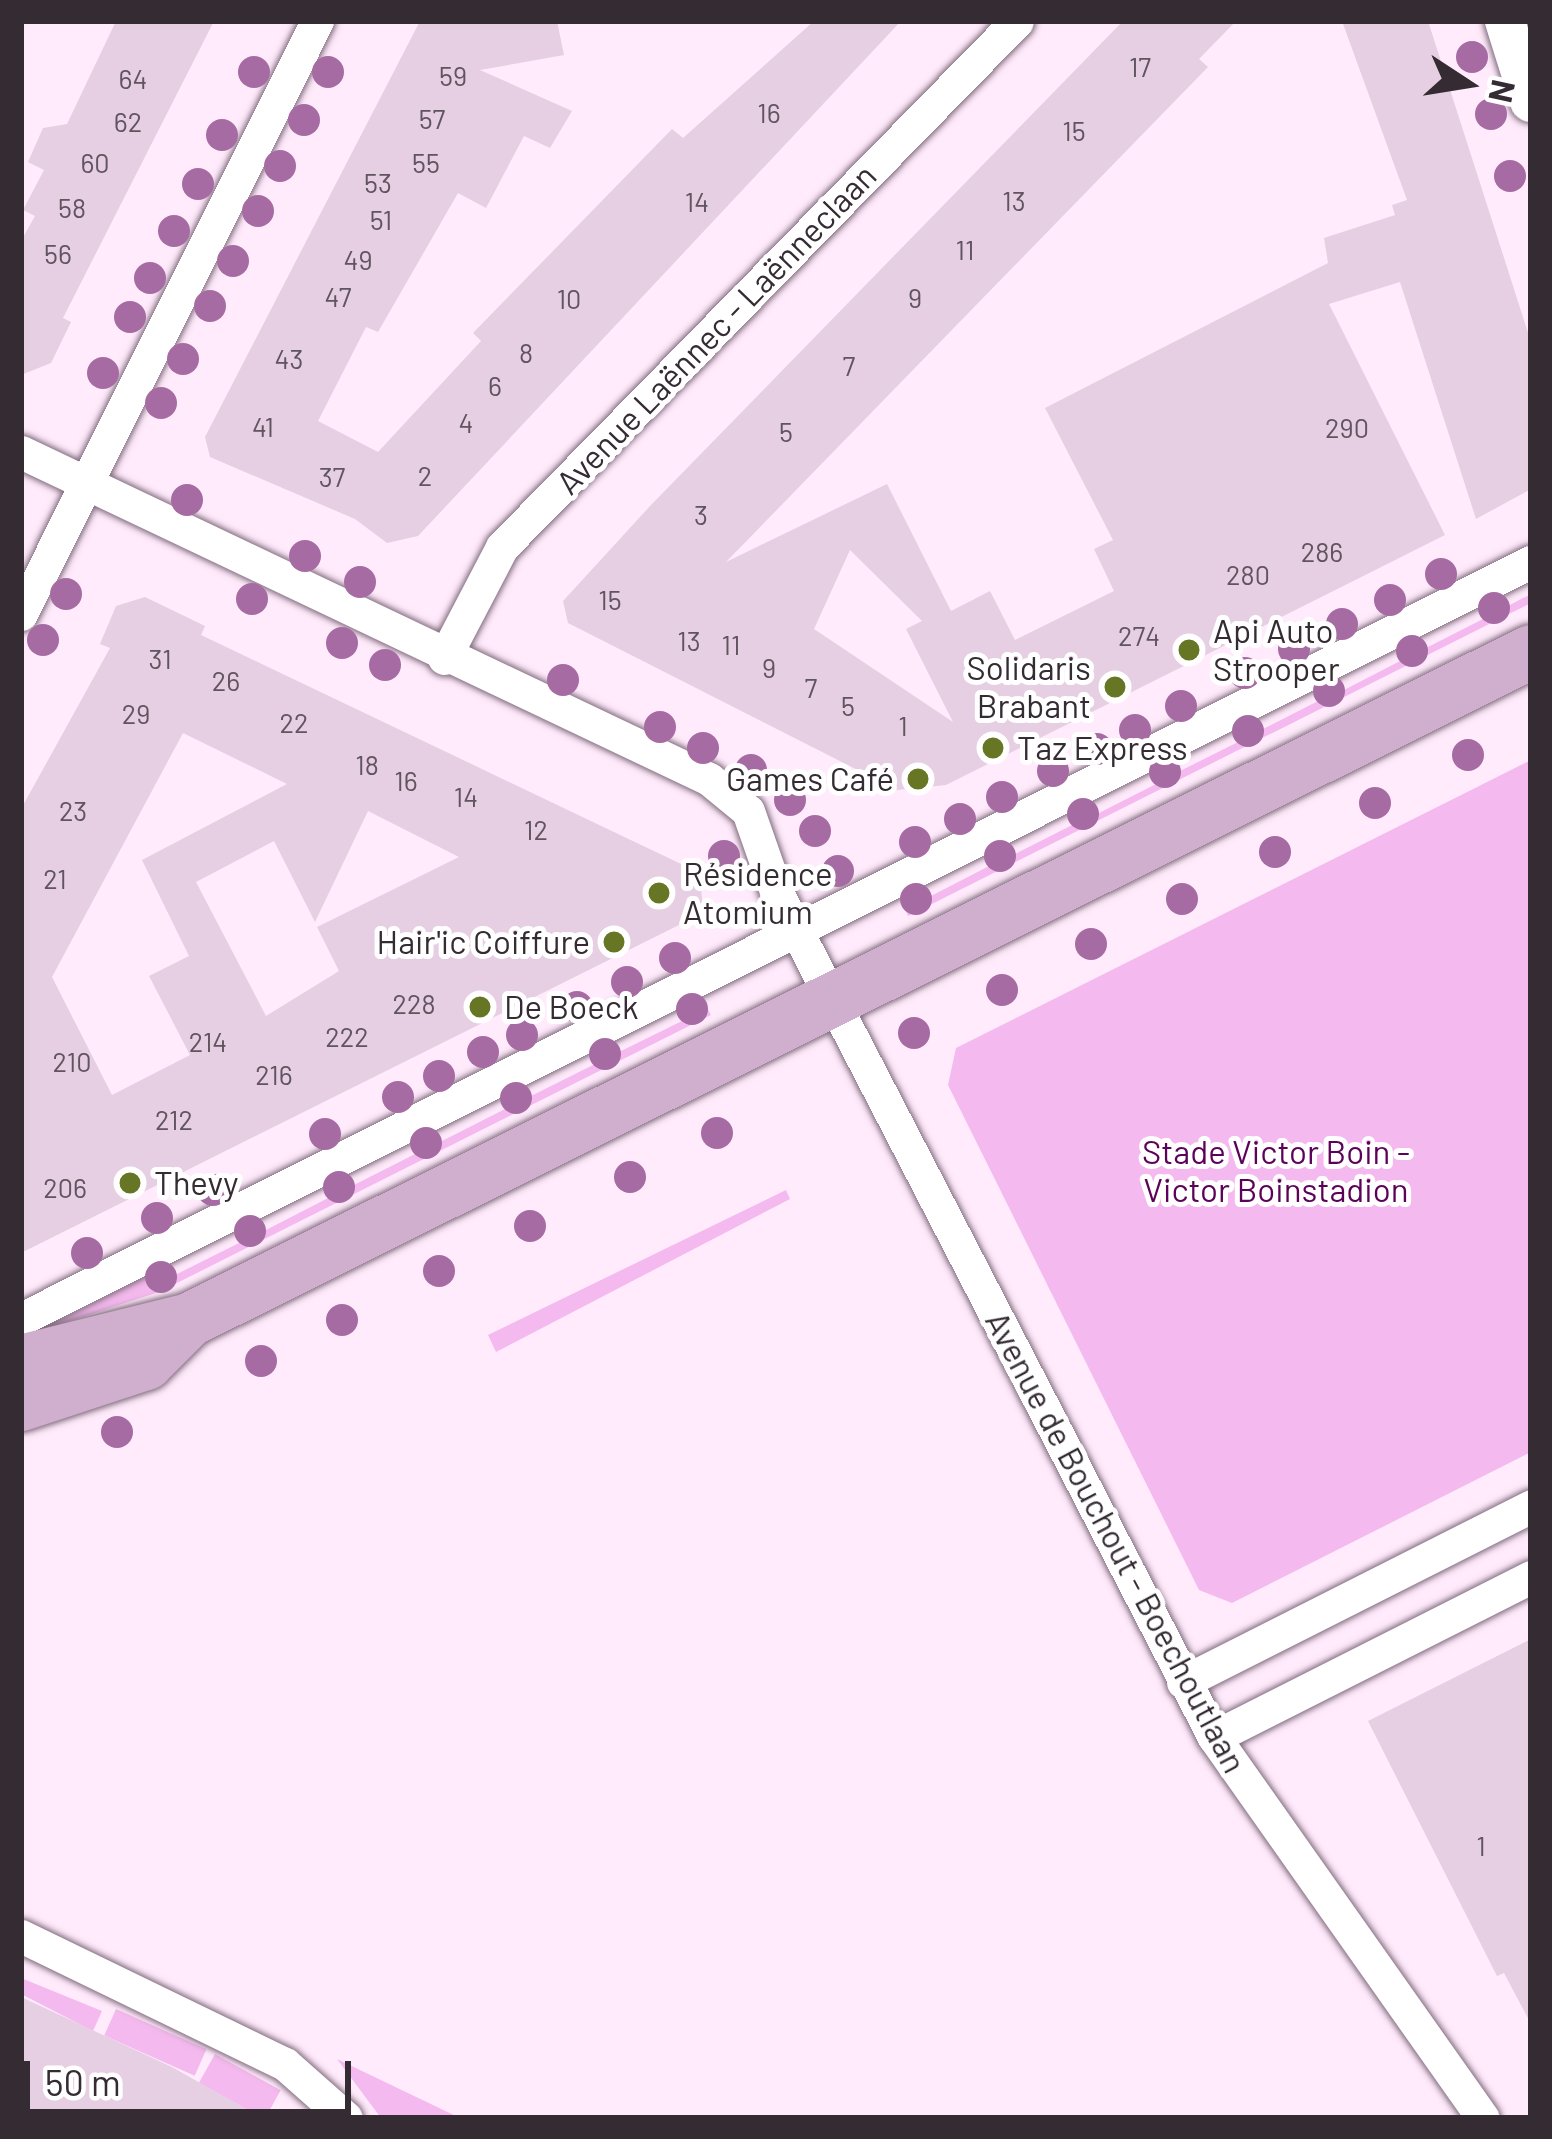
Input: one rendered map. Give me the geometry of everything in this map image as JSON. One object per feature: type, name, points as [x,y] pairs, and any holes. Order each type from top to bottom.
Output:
[{"type":"main road","points":[[21,1362],[189,1320],[1531,652]]},
{"type":"main road","points":[[21,1404],[146,1363],[189,1320]]},
{"type":"street","points":[[21,614],[317,21]]},
{"type":"street","name":"Avenue Laënnec - Laënneclaan","points":[[443,658],[502,548],[1018,21]]},
{"type":"street","points":[[1506,21],[1531,101]]},
{"type":"street","name":"Avenue de Bouchout - Boechoutlaan","points":[[21,452],[443,658],[731,791],[796,929],[1214,1737],[1483,2118]]},
{"type":"street","points":[[21,1319],[1531,562]]},
{"type":"street","points":[[1184,1682],[1531,1506]]},
{"type":"street","points":[[1214,1737],[1531,1577]]},
{"type":"street","points":[[21,1936],[285,2063],[346,2118]]},
{"type":"green space","points":[[1531,594],[1531,603],[908,916],[900,898],[923,886],[929,897],[993,864],[989,853],[1005,845],[1011,856],[1078,822],[1073,811],[1088,804],[1095,815],[1158,783],[1153,771],[1170,763],[1176,773],[1244,739],[1239,728],[1254,720],[1259,731],[1324,698],[1319,688],[1335,679],[1342,691],[1404,659],[1399,648],[1418,638],[1424,649],[1487,617],[1482,606],[1501,597],[1506,607]]},
{"type":"green space","name":"Stade Victor Boin - Victor Boinstadion","points":[[1531,760],[1531,1452],[1232,1603],[1199,1590],[948,1085],[956,1048]]},
{"type":"green space","points":[[701,996],[711,1015],[159,1292],[36,1332],[167,1265],[173,1276],[245,1240],[240,1229],[255,1221],[262,1232],[332,1196],[327,1184],[344,1176],[350,1187],[419,1152],[414,1141],[432,1132],[438,1143],[509,1107],[504,1096],[520,1087],[527,1098],[599,1062],[594,1050],[608,1043],[615,1054],[684,1020],[678,1008]]},
{"type":"green space","points":[[786,1190],[790,1199],[496,1352],[488,1335]]},
{"type":"green space","points":[[21,1978],[102,2011],[93,2031],[21,1994]]},
{"type":"green space","points":[[116,2009],[206,2049],[195,2076],[104,2035]]},
{"type":"green space","points":[[215,2054],[281,2090],[262,2118],[199,2083]]},
{"type":"green space","points":[[337,2059],[460,2118],[381,2118]]},
{"type":"building","points":[[116,21],[214,21],[63,318],[71,322],[51,363],[21,375],[21,241],[35,216],[23,210],[44,170],[28,162],[43,128],[67,124]]},
{"type":"building","points":[[420,21],[557,21],[564,55],[480,70],[572,111],[550,148],[524,136],[486,208],[458,193],[378,332],[366,327],[318,421],[378,452],[481,341],[473,333],[672,129],[683,138],[814,21],[901,21],[418,536],[387,543],[355,519],[210,457],[205,437]]},
{"type":"building","points":[[1123,21],[1236,21],[1199,59],[1208,67],[726,562],[887,484],[951,611],[990,591],[1015,640],[1114,591],[1094,549],[1113,540],[1045,408],[1328,263],[1324,238],[1395,215],[1392,205],[1407,200],[1342,21],[1428,21],[1531,342],[1531,489],[1476,519],[1400,282],[1329,304],[1445,535],[946,785],[897,790],[568,623],[563,601]],"holes":[[[850,550],[922,621],[906,629],[953,722],[814,629]]]},
{"type":"building","points":[[145,597],[205,626],[201,635],[700,873],[703,913],[21,1253],[21,809],[110,648],[100,644],[116,606]],"holes":[[[183,733],[287,784],[142,860],[189,956],[149,976],[190,1055],[112,1095],[52,977]],[[368,811],[459,857],[317,927],[339,971],[266,1016],[196,882],[274,841],[315,922]]]},
{"type":"building","points":[[1531,1639],[1531,2024],[1504,1973],[1497,1976],[1368,1721]]},
{"type":"building","points":[[21,1997],[172,2067],[262,2118],[44,2118],[21,2105]]},
{"type":"tram line","points":[[1527,21],[1531,33]]},
{"type":"place","name":"Api Auto Strooper","points":[[1189,650]]},
{"type":"place","name":"Solidaris Brabant","points":[[1115,687]]},
{"type":"place","name":"Taz Express","points":[[993,748]]},
{"type":"place","name":"Games Café","points":[[918,779]]},
{"type":"place","name":"Résidence Atomium","points":[[659,893]]},
{"type":"place","name":"Hair'ic Coiffure","points":[[614,942]]},
{"type":"place","name":"De Boeck","points":[[480,1007]]},
{"type":"place","name":"Thevy","points":[[130,1183]]}]
